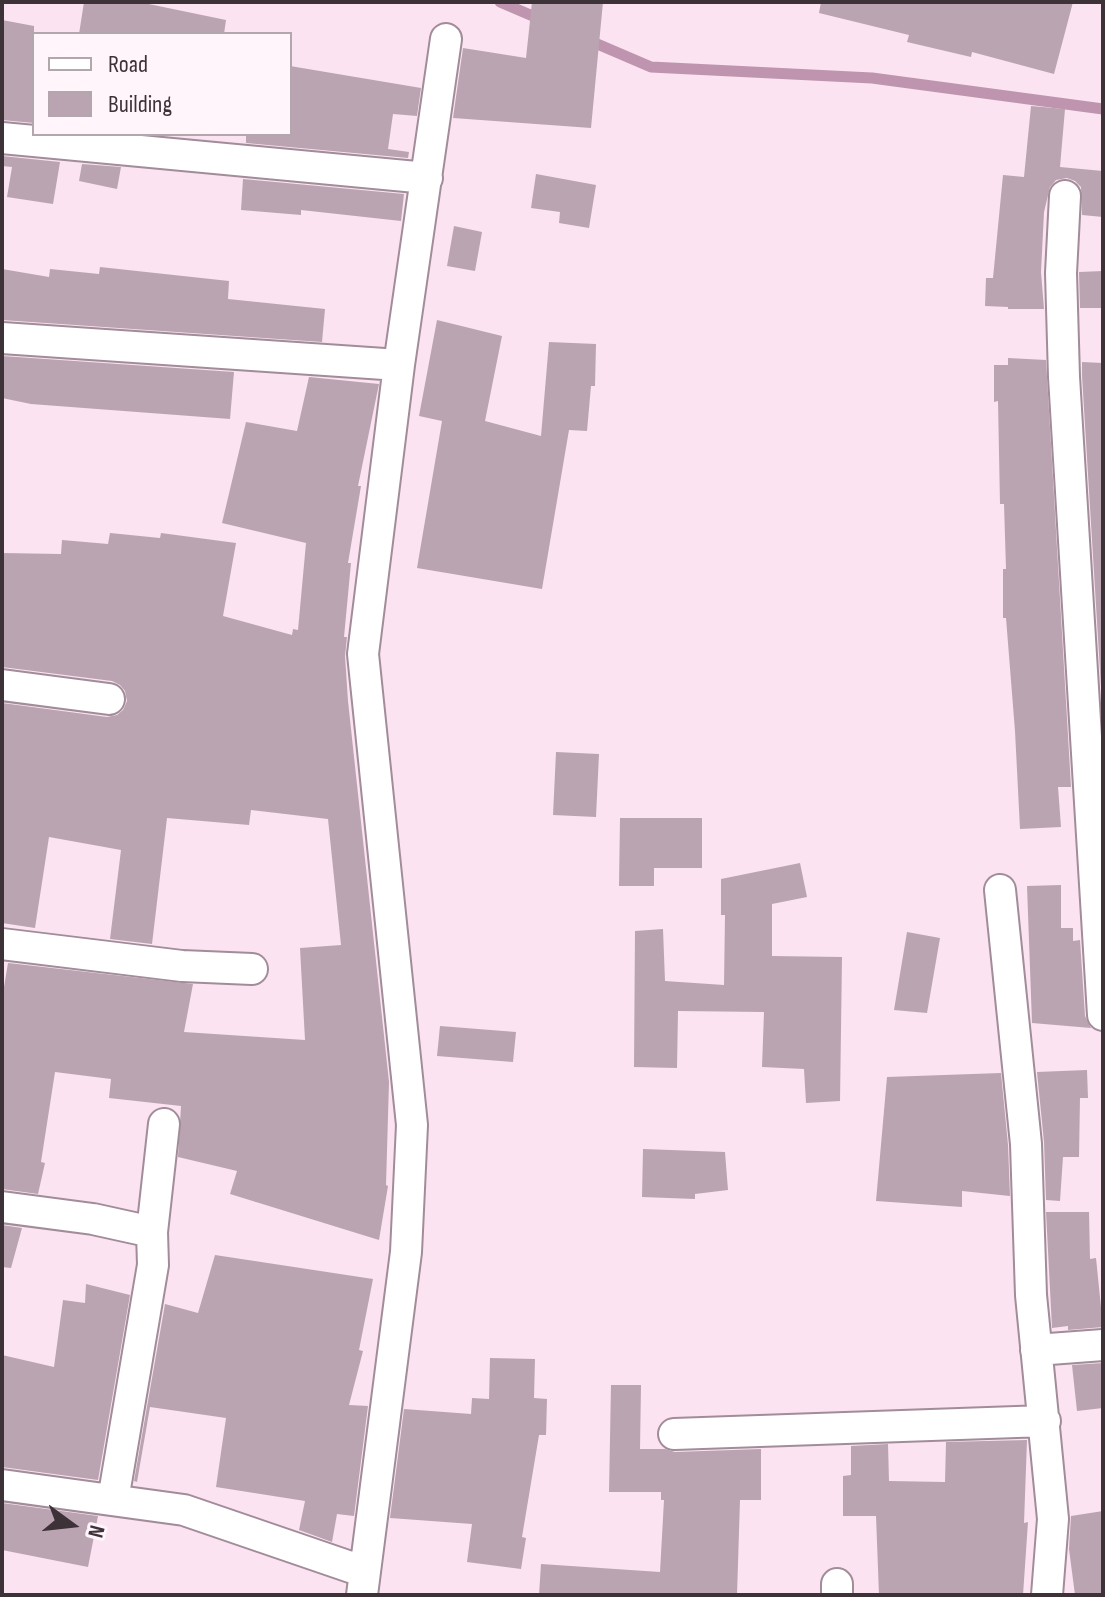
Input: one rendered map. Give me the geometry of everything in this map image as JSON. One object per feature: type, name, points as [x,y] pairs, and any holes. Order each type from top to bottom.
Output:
[{"type":"street","points":[[2,1485],[184,1510],[363,1583],[406,1252],[412,1125],[363,654],[399,365],[446,39]]},
{"type":"street","points":[[2,138],[427,178]]},
{"type":"street","points":[[1065,196],[1061,273],[1064,377],[1103,1015]]},
{"type":"street","points":[[2,338],[399,365]]},
{"type":"street","points":[[2,685],[109,699]]},
{"type":"street","points":[[1000,890],[1026,1144],[1031,1295],[1053,1519],[1047,1595]]},
{"type":"street","points":[[2,944],[182,966],[252,969]]},
{"type":"street","points":[[113,1500],[153,1265],[152,1232],[164,1124]]},
{"type":"street","points":[[2,1207],[93,1219],[152,1232]]},
{"type":"street","points":[[1036,1350],[1103,1345]]},
{"type":"street","points":[[674,1434],[1045,1421]]},
{"type":"building","points":[[84,2],[139,2],[226,20],[224,32],[79,32]]},
{"type":"building","points":[[532,2],[603,2],[591,128],[453,118],[463,48],[526,58]]},
{"type":"building","points":[[821,2],[1073,2],[1054,74],[972,52],[971,57],[907,42],[909,35],[819,13]]},
{"type":"building","points":[[2,20],[34,26],[34,32],[32,123],[2,120]]},
{"type":"building","points":[[292,66],[421,88],[417,116],[393,114],[388,149],[409,152],[408,158],[246,143],[246,136],[292,136]]},
{"type":"building","points":[[1031,106],[1065,109],[1060,167],[1103,171],[1103,217],[1082,215],[1081,187],[1067,178],[1056,180],[1050,187],[1044,212],[1041,272],[1044,309],[985,306],[986,278],[993,278],[1003,175],[1024,177]]},
{"type":"building","points":[[2,156],[60,162],[53,204],[7,197],[12,167],[2,166]]},
{"type":"building","points":[[82,164],[121,167],[117,189],[79,181]]},
{"type":"building","points":[[536,174],[596,185],[589,228],[559,223],[560,212],[531,208]]},
{"type":"building","points":[[243,179],[404,194],[401,221],[301,210],[301,215],[241,210]]},
{"type":"building","points":[[454,226],[482,232],[475,271],[447,266]]},
{"type":"building","points":[[100,267],[229,281],[228,299],[325,309],[322,342],[2,320],[2,269],[49,277],[50,269],[99,274]]},
{"type":"building","points":[[1103,271],[1103,308],[1080,308],[1079,272]]},
{"type":"building","points":[[437,320],[502,336],[485,421],[541,436],[549,342],[596,344],[595,386],[591,386],[587,431],[569,430],[542,589],[417,568],[442,421],[419,416]]},
{"type":"building","points":[[2,356],[234,372],[230,419],[31,404],[2,398]]},
{"type":"building","points":[[1008,358],[1046,360],[1071,787],[1058,787],[1061,827],[1020,829],[1006,618],[1003,618],[1003,569],[1006,569],[1004,504],[1000,504],[998,401],[994,402],[994,365],[1008,365]]},
{"type":"building","points":[[1082,362],[1103,363],[1103,720],[1082,376]]},
{"type":"building","points":[[309,377],[379,384],[358,486],[361,486],[348,563],[351,563],[344,637],[347,637],[348,701],[389,1082],[388,1186],[379,1240],[230,1194],[237,1171],[178,1157],[181,1106],[109,1098],[111,1079],[55,1072],[41,1162],[45,1163],[38,1194],[2,1189],[2,999],[8,963],[193,984],[184,1032],[305,1040],[300,948],[341,945],[328,819],[251,810],[249,825],[167,818],[152,944],[110,939],[121,850],[49,837],[35,928],[2,923],[2,703],[107,717],[117,715],[127,701],[125,691],[112,681],[2,667],[2,553],[61,554],[62,540],[108,544],[110,533],[160,538],[161,533],[236,543],[223,616],[292,635],[293,629],[298,630],[306,543],[222,523],[246,422],[297,431]]},
{"type":"building","points":[[556,752],[599,754],[596,817],[553,815]]},
{"type":"building","points":[[620,818],[702,818],[702,868],[654,868],[654,886],[619,886]]},
{"type":"building","points":[[800,863],[807,897],[772,904],[772,956],[842,957],[840,1101],[806,1103],[804,1069],[762,1067],[764,1012],[678,1011],[677,1068],[634,1067],[635,931],[663,929],[665,981],[724,985],[725,915],[721,915],[721,879]]},
{"type":"building","points":[[1061,885],[1061,928],[1073,928],[1073,941],[1080,940],[1085,1016],[1091,1028],[1032,1023],[1027,886]]},
{"type":"building","points":[[907,932],[940,938],[927,1013],[894,1010]]},
{"type":"building","points":[[440,1026],[516,1032],[513,1062],[437,1056]]},
{"type":"building","points":[[1087,1070],[1088,1098],[1080,1098],[1079,1157],[1063,1157],[1060,1201],[1046,1200],[1037,1072]]},
{"type":"building","points":[[1001,1073],[1010,1196],[962,1191],[962,1207],[876,1201],[887,1077]]},
{"type":"building","points":[[643,1149],[725,1152],[728,1190],[695,1194],[695,1199],[642,1197]]},
{"type":"building","points":[[1046,1212],[1089,1212],[1090,1259],[1096,1258],[1103,1327],[1052,1328]]},
{"type":"building","points":[[2,1225],[22,1228],[11,1268],[2,1267]]},
{"type":"building","points":[[215,1255],[373,1279],[359,1350],[363,1351],[349,1405],[368,1406],[354,1516],[337,1514],[332,1542],[299,1530],[305,1501],[216,1487],[226,1418],[150,1407],[137,1482],[134,1481],[165,1304],[198,1313]]},
{"type":"building","points":[[86,1284],[130,1295],[98,1480],[2,1467],[2,1355],[54,1367],[63,1300],[85,1303]]},
{"type":"building","points":[[490,1358],[535,1359],[534,1398],[547,1399],[546,1435],[539,1435],[522,1537],[526,1538],[521,1569],[467,1562],[472,1524],[390,1518],[404,1409],[471,1414],[472,1398],[489,1399]]},
{"type":"building","points":[[1103,1363],[1103,1408],[1077,1411],[1072,1365]]},
{"type":"building","points":[[611,1385],[641,1385],[640,1449],[675,1452],[761,1449],[761,1500],[740,1500],[737,1595],[539,1595],[541,1564],[660,1572],[664,1500],[661,1500],[661,1492],[609,1492]]},
{"type":"building","points":[[1027,1440],[1024,1523],[1028,1522],[1023,1595],[879,1595],[876,1516],[843,1516],[843,1476],[851,1475],[851,1446],[888,1444],[889,1481],[945,1482],[946,1442]]},
{"type":"building","points":[[2,1503],[98,1516],[88,1567],[2,1550]]},
{"type":"building","points":[[1103,1511],[1103,1593],[1075,1595],[1069,1549],[1071,1516]]},
{"type":"waterway","points":[[500,2],[542,20]]},
{"type":"waterway","points":[[588,40],[651,67],[872,78],[1103,109]]}]
